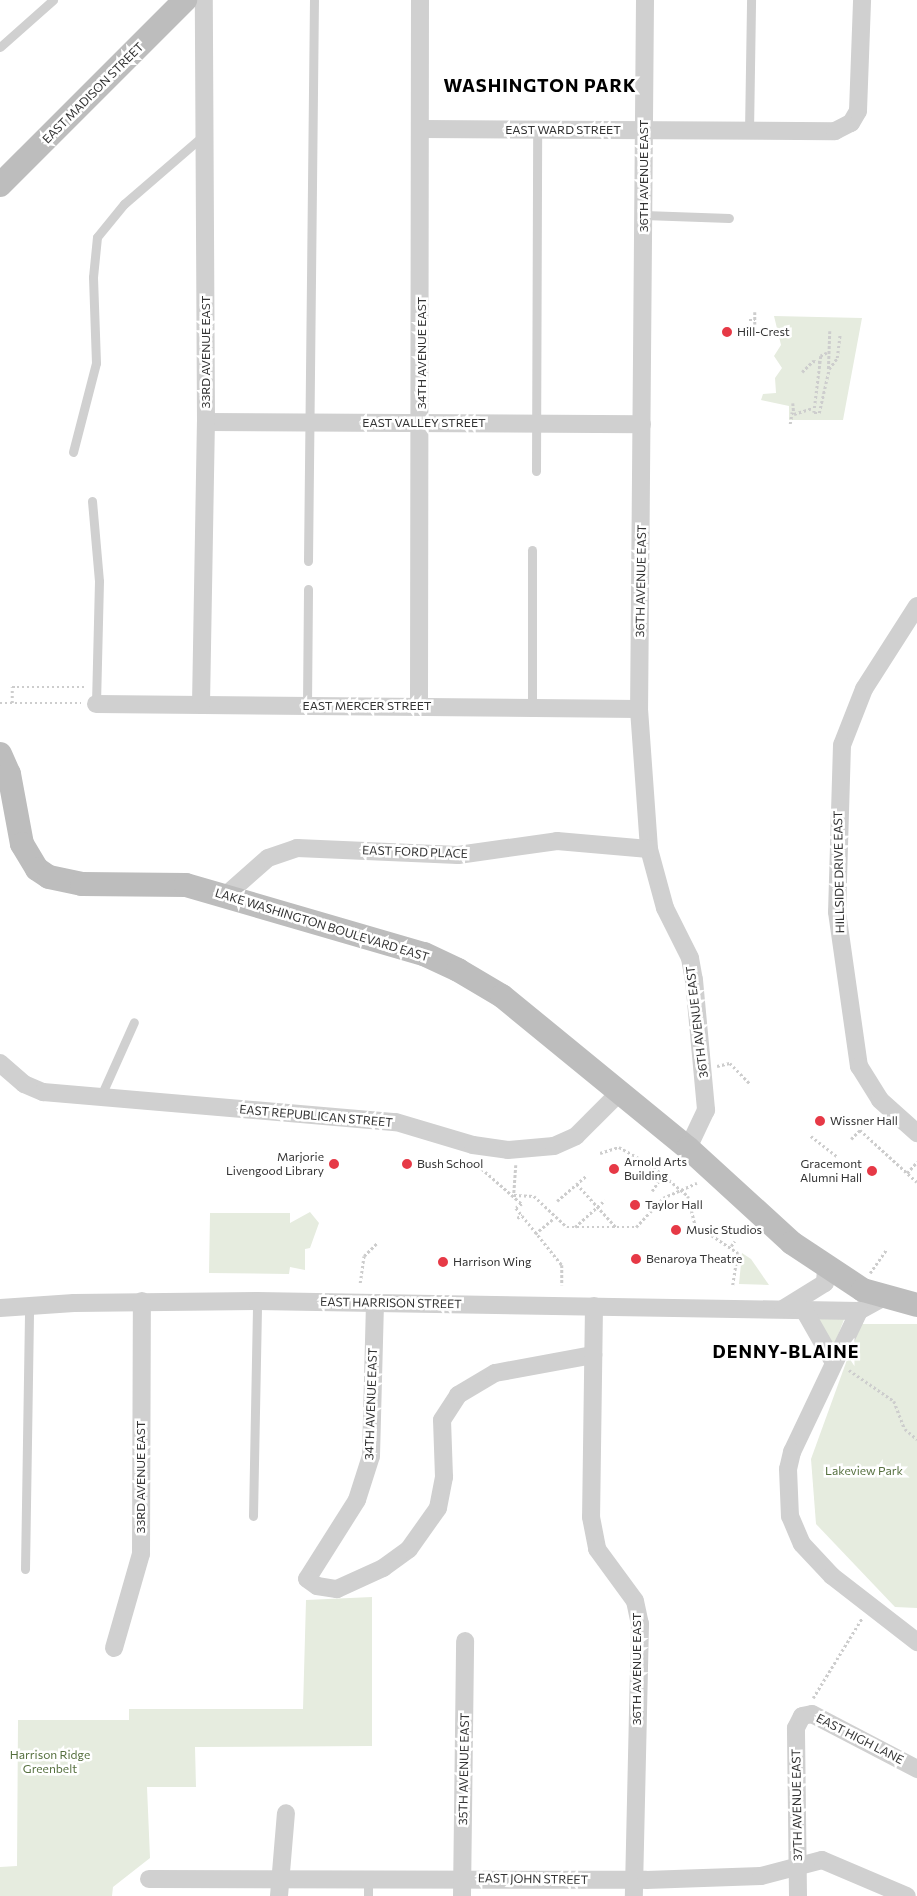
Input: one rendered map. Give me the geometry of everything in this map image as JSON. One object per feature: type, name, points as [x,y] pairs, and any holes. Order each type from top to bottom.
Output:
[{"type":"main road","name":"EAST MADISON STREET","points":[[0,185],[185,0]]},
{"type":"main road","name":"LAKE WASHINGTON BOULEVARD EAST","points":[[0,754],[9,774],[22,844],[37,869],[49,877],[82,884],[186,885],[424,954],[458,970],[502,996],[688,1148],[792,1243],[826,1267],[882,1298],[917,1306]]},
{"type":"street","name":"33RD AVENUE EAST","points":[[201,705],[206,422],[204,0]]},
{"type":"street","name":"34TH AVENUE EAST","points":[[419,706],[422,423],[420,0]]},
{"type":"street","name":"36TH AVENUE EAST","points":[[645,0],[639,708],[649,849],[665,908],[690,958],[694,980],[706,1110],[688,1148]]},
{"type":"street","name":"EAST WARD STREET","points":[[422,129],[835,131],[851,123],[862,88],[862,0]]},
{"type":"street","name":"EAST VALLEY STREET","points":[[206,422],[642,424]]},
{"type":"street","name":"HILLSIDE DRIVE EAST","points":[[917,606],[864,689],[842,745],[837,912],[859,1066],[880,1100],[917,1133]]},
{"type":"street","name":"EAST MERCER STREET","points":[[90,704],[639,708]]},
{"type":"street","name":"EAST FORD PLACE","points":[[225,896],[268,858],[297,848],[476,854],[557,841],[649,849]]},
{"type":"street","name":"EAST REPUBLICAN STREET","points":[[0,1063],[24,1084],[44,1092],[396,1122],[473,1145],[524,1151],[554,1146],[576,1136],[619,1093]]},
{"type":"street","points":[[782,1310],[825,1283],[826,1267]]},
{"type":"street","points":[[882,1298],[859,1311],[838,1364],[804,1421],[788,1469],[792,1523],[812,1556],[917,1642]]},
{"type":"street","name":"33RD AVENUE EAST","points":[[114,1648],[141,1554],[142,1301]]},
{"type":"street","name":"EAST HARRISON STREET","points":[[0,1308],[142,1301],[257,1301],[859,1311]]},
{"type":"street","name":"34TH AVENUE EAST","points":[[375,1303],[369,1466],[357,1500],[307,1579],[337,1589],[383,1568],[409,1549],[438,1508],[444,1477],[442,1420],[458,1395],[495,1373],[594,1355]]},
{"type":"street","name":"36TH AVENUE EAST","points":[[594,1306],[594,1534],[604,1561],[639,1610],[634,1888]]},
{"type":"street","points":[[804,1310],[838,1364]]},
{"type":"street","name":"35TH AVENUE EAST","points":[[462,1887],[465,1641]]},
{"type":"street","name":"EAST HIGH LANE","points":[[802,1716],[812,1714],[917,1769]]},
{"type":"street","name":"37TH AVENUE EAST","points":[[798,1896],[796,1728],[802,1716]]},
{"type":"street","points":[[280,1896],[286,1813]]},
{"type":"street","name":"EAST JOHN STREET","points":[[149,1879],[280,1876],[368,1877],[462,1887],[634,1888],[761,1876],[798,1866],[832,1862],[907,1896]]},
{"type":"lane","points":[[0,47],[53,0]]},
{"type":"lane","points":[[308,561],[311,422],[314,0]]},
{"type":"lane","points":[[749,132],[751,0]]},
{"type":"lane","points":[[536,470],[537,130]]},
{"type":"lane","points":[[72,452],[96,363],[93,276],[97,237],[124,204],[206,134]]},
{"type":"lane","points":[[644,215],[729,218]]},
{"type":"lane","points":[[90,704],[99,581],[92,501]]},
{"type":"lane","points":[[532,550],[532,708]]},
{"type":"lane","points":[[307,706],[308,589]]},
{"type":"lane","points":[[100,1098],[134,1022]]},
{"type":"lane","points":[[252,1516],[257,1301]]},
{"type":"lane","points":[[25,1569],[29,1307]]},
{"type":"lane","points":[[368,1877],[368,1896]]},
{"type":"path","points":[[754,312],[754,332]]},
{"type":"path","points":[[749,320],[754,320]]},
{"type":"path","points":[[792,412],[812,408],[819,413],[829,369],[827,353],[830,331]]},
{"type":"path","points":[[829,369],[835,364],[840,335]]},
{"type":"path","points":[[812,408],[820,382],[820,362],[827,353]]},
{"type":"path","points":[[802,372],[813,361],[820,362]]},
{"type":"path","points":[[790,424],[793,403]]},
{"type":"path","points":[[12,703],[12,687],[85,687]]},
{"type":"path","points":[[0,703],[90,704]]},
{"type":"path","points":[[709,1067],[730,1063],[750,1084]]},
{"type":"path","points":[[851,1139],[860,1130],[917,1182]]},
{"type":"path","points":[[811,1136],[838,1157]]},
{"type":"path","points":[[600,1153],[619,1147],[653,1167],[688,1196],[694,1224],[731,1246],[739,1258],[733,1286]]},
{"type":"path","points":[[469,1158],[514,1195],[522,1204],[516,1208],[535,1234],[562,1265],[562,1285]]},
{"type":"path","points":[[907,1173],[917,1162]]},
{"type":"path","points":[[514,1195],[516,1165]]},
{"type":"path","points":[[652,1191],[658,1182],[650,1171],[653,1167]]},
{"type":"path","points":[[557,1201],[586,1176]]},
{"type":"path","points":[[514,1195],[534,1196],[553,1218],[575,1227],[636,1228],[662,1198],[699,1182]]},
{"type":"path","points":[[577,1184],[616,1228]]},
{"type":"path","points":[[575,1227],[605,1200]]},
{"type":"path","points":[[517,1218],[522,1215]]},
{"type":"path","points":[[535,1234],[553,1218]]},
{"type":"path","points":[[731,1246],[735,1241]]},
{"type":"path","points":[[360,1283],[364,1256],[377,1243]]},
{"type":"path","points":[[865,1281],[887,1249]]},
{"type":"path","points":[[838,1364],[867,1378],[894,1401],[905,1428],[917,1439]]},
{"type":"path","points":[[812,1700],[865,1615]]},
{"type":"green space","points":[[774,316],[862,318],[843,420],[789,420],[789,406],[761,400],[763,394],[776,393],[775,378],[782,368],[774,356],[781,345]]},
{"type":"green space","points":[[310,1212],[319,1223],[310,1248],[305,1249],[305,1270],[290,1267],[289,1274],[209,1273],[210,1213],[290,1213],[290,1223]]},
{"type":"green space","points":[[742,1253],[751,1259],[769,1285],[739,1284]]},
{"type":"green space","points":[[816,1317],[845,1317],[833,1348]]},
{"type":"green space","name":"Lakeview Park","points":[[860,1324],[917,1324],[917,1608],[895,1607],[816,1524],[811,1459]]},
{"type":"green space","name":"Harrison Ridge Greenbelt","points":[[372,1597],[372,1746],[195,1747],[196,1787],[147,1787],[150,1858],[113,1887],[112,1896],[0,1896],[0,1867],[17,1866],[18,1720],[129,1720],[129,1709],[303,1709],[306,1600]]},
{"type":"place","name":"Hill-Crest","points":[[727,332]]},
{"type":"place","name":"Wissner Hall","points":[[820,1121]]},
{"type":"place","name":"Marjorie Livengood Library","points":[[334,1164]]},
{"type":"place","name":"Bush School","points":[[407,1164]]},
{"type":"place","name":"Arnold Arts Building","points":[[614,1169]]},
{"type":"place","name":"Gracemont Alumni Hall","points":[[872,1171]]},
{"type":"place","name":"Taylor Hall","points":[[635,1205]]},
{"type":"place","name":"Music Studios","points":[[676,1230]]},
{"type":"place","name":"Benaroya Theatre","points":[[636,1259]]},
{"type":"place","name":"Harrison Wing","points":[[443,1262]]},
{"type":"district","name":"WASHINGTON PARK","points":[[540,85]]},
{"type":"district","name":"DENNY-BLAINE","points":[[786,1351]]}]
